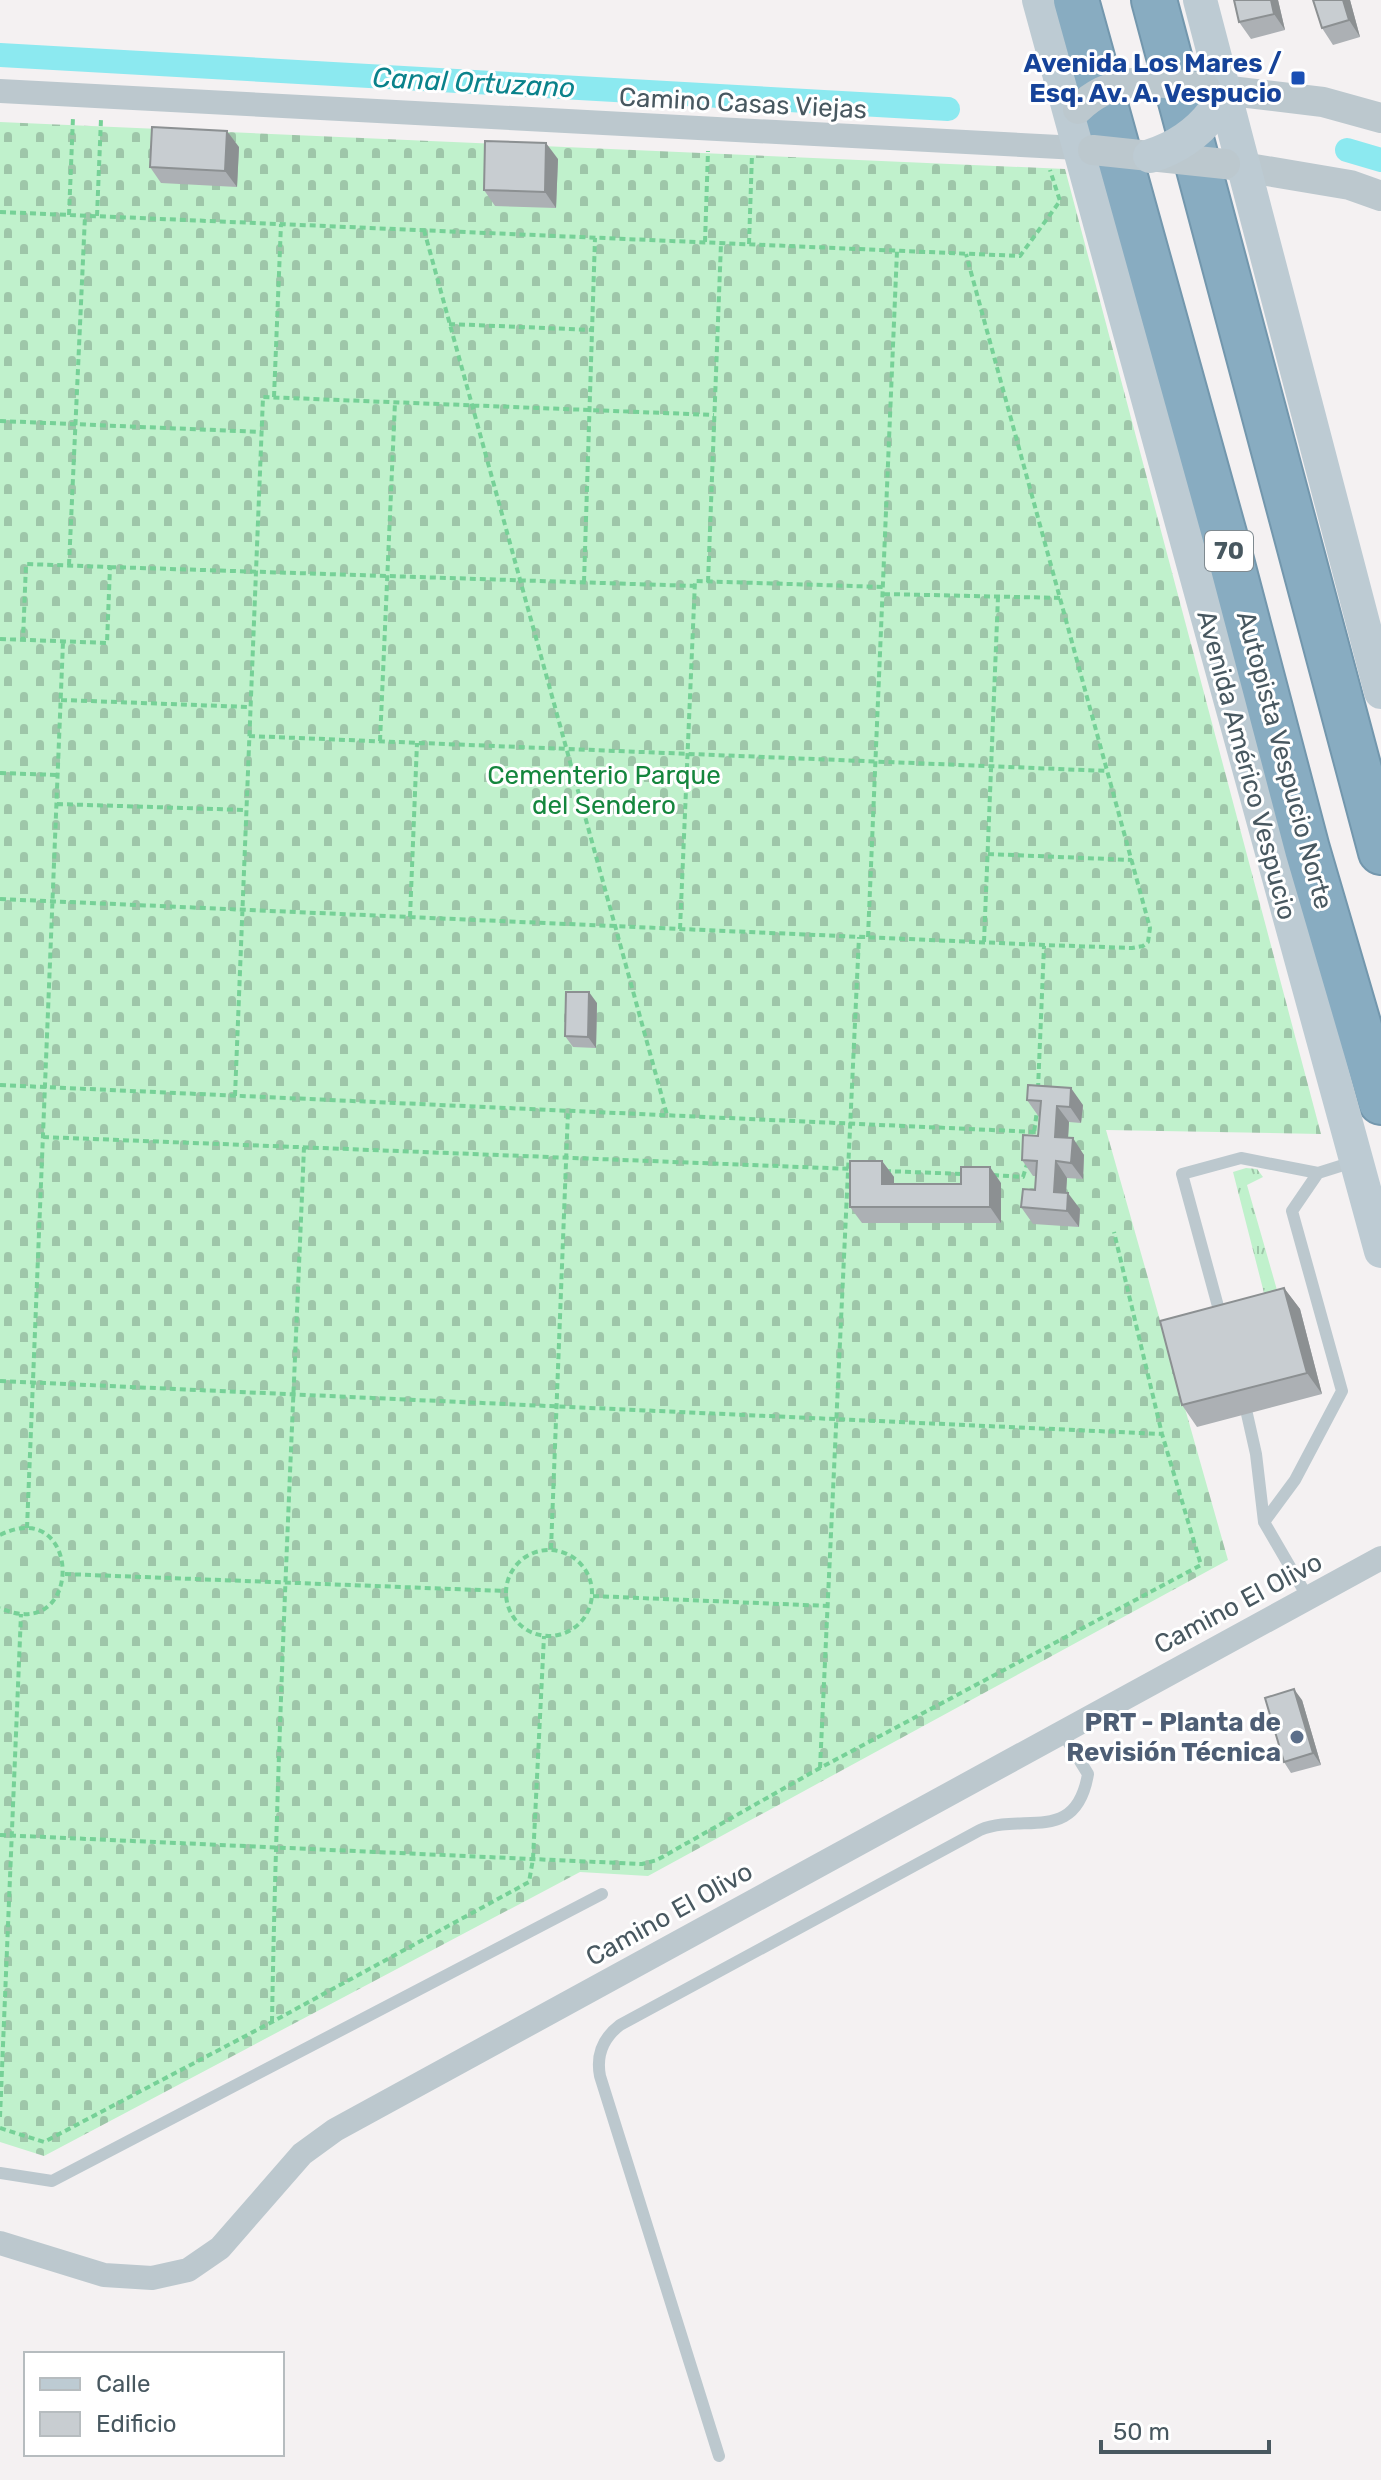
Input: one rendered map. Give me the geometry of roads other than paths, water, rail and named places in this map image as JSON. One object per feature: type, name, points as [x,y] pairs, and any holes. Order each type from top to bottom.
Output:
[{"type":"highway","name":"Autopista Vespucio Norte","points":[[1076,0],[1307,849],[1381,1102]]},
{"type":"highway","points":[[1154,0],[1381,852]]},
{"type":"main road","name":"Avenida Américo Vespucio","points":[[1039,0],[1069,137],[1381,1251]]},
{"type":"main road","points":[[1200,0],[1214,97],[1381,692]]},
{"type":"main road","points":[[1150,156],[1179,145],[1191,136],[1214,97]]},
{"type":"street","points":[[1381,118],[1323,102],[1214,97],[1151,81],[1130,81],[1101,92],[1069,137],[1150,156],[1233,165],[1350,185],[1381,196]]},
{"type":"street","name":"Camino Casas Viejas","points":[[0,91],[753,131],[1069,137]]},
{"type":"street","name":"Camino El Olivo","points":[[3,2246],[104,2275],[152,2278],[188,2270],[220,2248],[302,2154],[335,2130],[1061,1730],[1381,1558]]},
{"type":"lane","points":[[1224,1329],[1182,1174],[1241,1158],[1318,1173],[1356,1161]]},
{"type":"lane","points":[[1264,1522],[1295,1480],[1342,1391],[1292,1211],[1318,1173]]},
{"type":"lane","points":[[1247,1414],[1256,1454],[1264,1522],[1307,1596]]},
{"type":"lane","points":[[719,2456],[600,2076],[602,2047],[606,2038],[620,2025],[980,1830],[1004,1823],[1043,1824],[1067,1814],[1082,1795],[1088,1774],[1061,1730]]},
{"type":"lane","points":[[0,2173],[52,2181],[602,1894]]},
{"type":"waterway","name":"Canal Ortuzano","points":[[0,55],[948,109]]},
{"type":"waterway","name":"Canal Ortuzano","points":[[1347,150],[1381,160]]},
{"type":"place","name":"Avenida Los Mares / Esq. Av. A. Vespucio","points":[[1298,78]]},
{"type":"place","name":"PRT - Planta de Revisión Técnica","points":[[1297,1737]]},
{"type":"park label","name":"Cementerio Parque del Sendero","points":[[604,790]]}]
